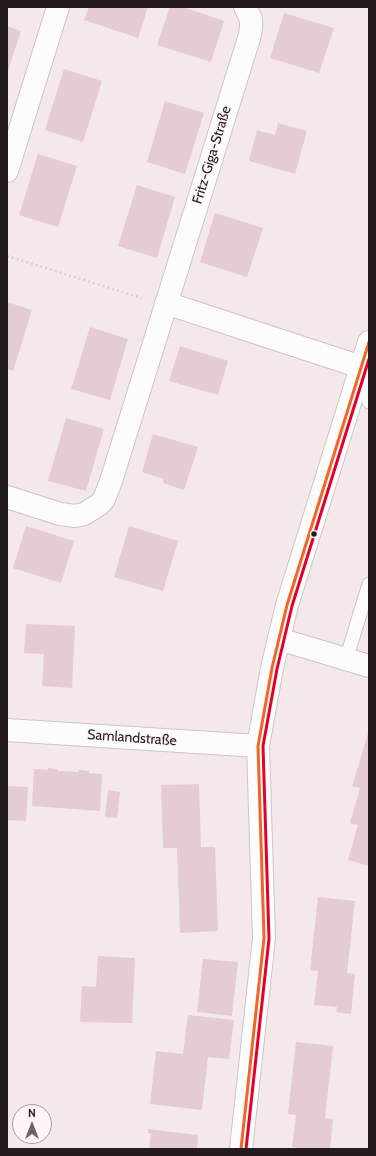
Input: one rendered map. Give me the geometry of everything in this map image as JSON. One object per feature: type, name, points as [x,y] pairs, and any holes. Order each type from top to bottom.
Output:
[{"type":"street","points":[[7,171],[58,7]]},
{"type":"street","name":"Fritz-Giga-Straße","points":[[7,497],[60,514],[76,516],[84,514],[100,504],[104,499],[111,481],[250,35],[250,19],[245,7]]},
{"type":"street","points":[[166,304],[361,367]]},
{"type":"street","points":[[241,1149],[264,938],[258,746],[272,668],[287,605],[369,342]]},
{"type":"street","points":[[279,639],[369,666]]},
{"type":"street","name":"Samlandstraße","points":[[7,730],[258,746]]},
{"type":"lane","points":[[361,367],[369,402]]},
{"type":"lane","points":[[346,660],[369,584]]},
{"type":"path","points":[[7,256],[154,302],[166,304]]},
{"type":"building","points":[[89,7],[148,7],[138,38],[84,20]]},
{"type":"building","points":[[170,7],[183,7],[224,21],[211,62],[157,45]]},
{"type":"building","points":[[284,13],[334,28],[319,73],[270,58]]},
{"type":"building","points":[[7,26],[21,31],[7,74]]},
{"type":"building","points":[[64,69],[102,81],[83,142],[45,130]]},
{"type":"building","points":[[165,101],[204,113],[185,174],[147,162]]},
{"type":"building","points":[[278,123],[307,131],[295,174],[249,161],[257,130],[275,135]]},
{"type":"building","points":[[38,154],[77,166],[58,227],[19,215]]},
{"type":"building","points":[[137,185],[175,197],[157,258],[118,246]]},
{"type":"building","points":[[215,213],[263,228],[247,277],[200,262]]},
{"type":"building","points":[[7,302],[32,310],[13,371],[7,369]]},
{"type":"building","points":[[90,327],[128,339],[110,400],[71,389]]},
{"type":"building","points":[[180,346],[228,361],[218,395],[169,381]]},
{"type":"building","points":[[66,418],[104,429],[86,491],[48,481]]},
{"type":"building","points":[[153,434],[198,447],[184,490],[163,483],[164,479],[142,472]]},
{"type":"building","points":[[26,526],[74,541],[61,583],[13,568]]},
{"type":"building","points":[[129,526],[178,541],[163,591],[114,577]]},
{"type":"building","points":[[26,624],[75,626],[72,688],[42,686],[44,654],[24,653]]},
{"type":"building","points":[[369,730],[369,866],[348,860],[358,825],[350,823],[360,788],[352,786]]},
{"type":"building","points":[[48,768],[58,769],[58,771],[79,772],[79,770],[89,771],[89,773],[102,774],[100,811],[32,806],[34,769],[48,770]]},
{"type":"building","points":[[199,784],[201,847],[215,847],[218,931],[180,933],[177,848],[163,848],[161,785]]},
{"type":"building","points":[[7,786],[28,787],[26,821],[7,820]]},
{"type":"building","points":[[108,790],[120,792],[117,818],[105,817]]},
{"type":"building","points":[[318,897],[355,901],[347,973],[355,974],[351,1014],[336,1012],[337,1007],[314,1005],[318,971],[310,970]]},
{"type":"building","points":[[98,956],[135,958],[132,1023],[80,1022],[82,986],[96,987]]},
{"type":"building","points":[[203,959],[238,962],[232,1016],[197,1012]]},
{"type":"building","points":[[188,1015],[234,1020],[229,1059],[208,1057],[202,1110],[150,1104],[156,1051],[183,1054]]},
{"type":"building","points":[[296,1042],[333,1046],[325,1118],[333,1119],[330,1149],[292,1147],[296,1115],[288,1114]]},
{"type":"building","points":[[148,1129],[198,1135],[197,1149],[149,1149],[151,1134],[148,1133]]},
{"type":"transit line","points":[[241,1149],[264,938],[258,746],[272,668],[287,605],[369,342]]},
{"type":"transit line","points":[[246,1149],[269,939],[263,746],[277,669],[292,606],[369,359]]}]
